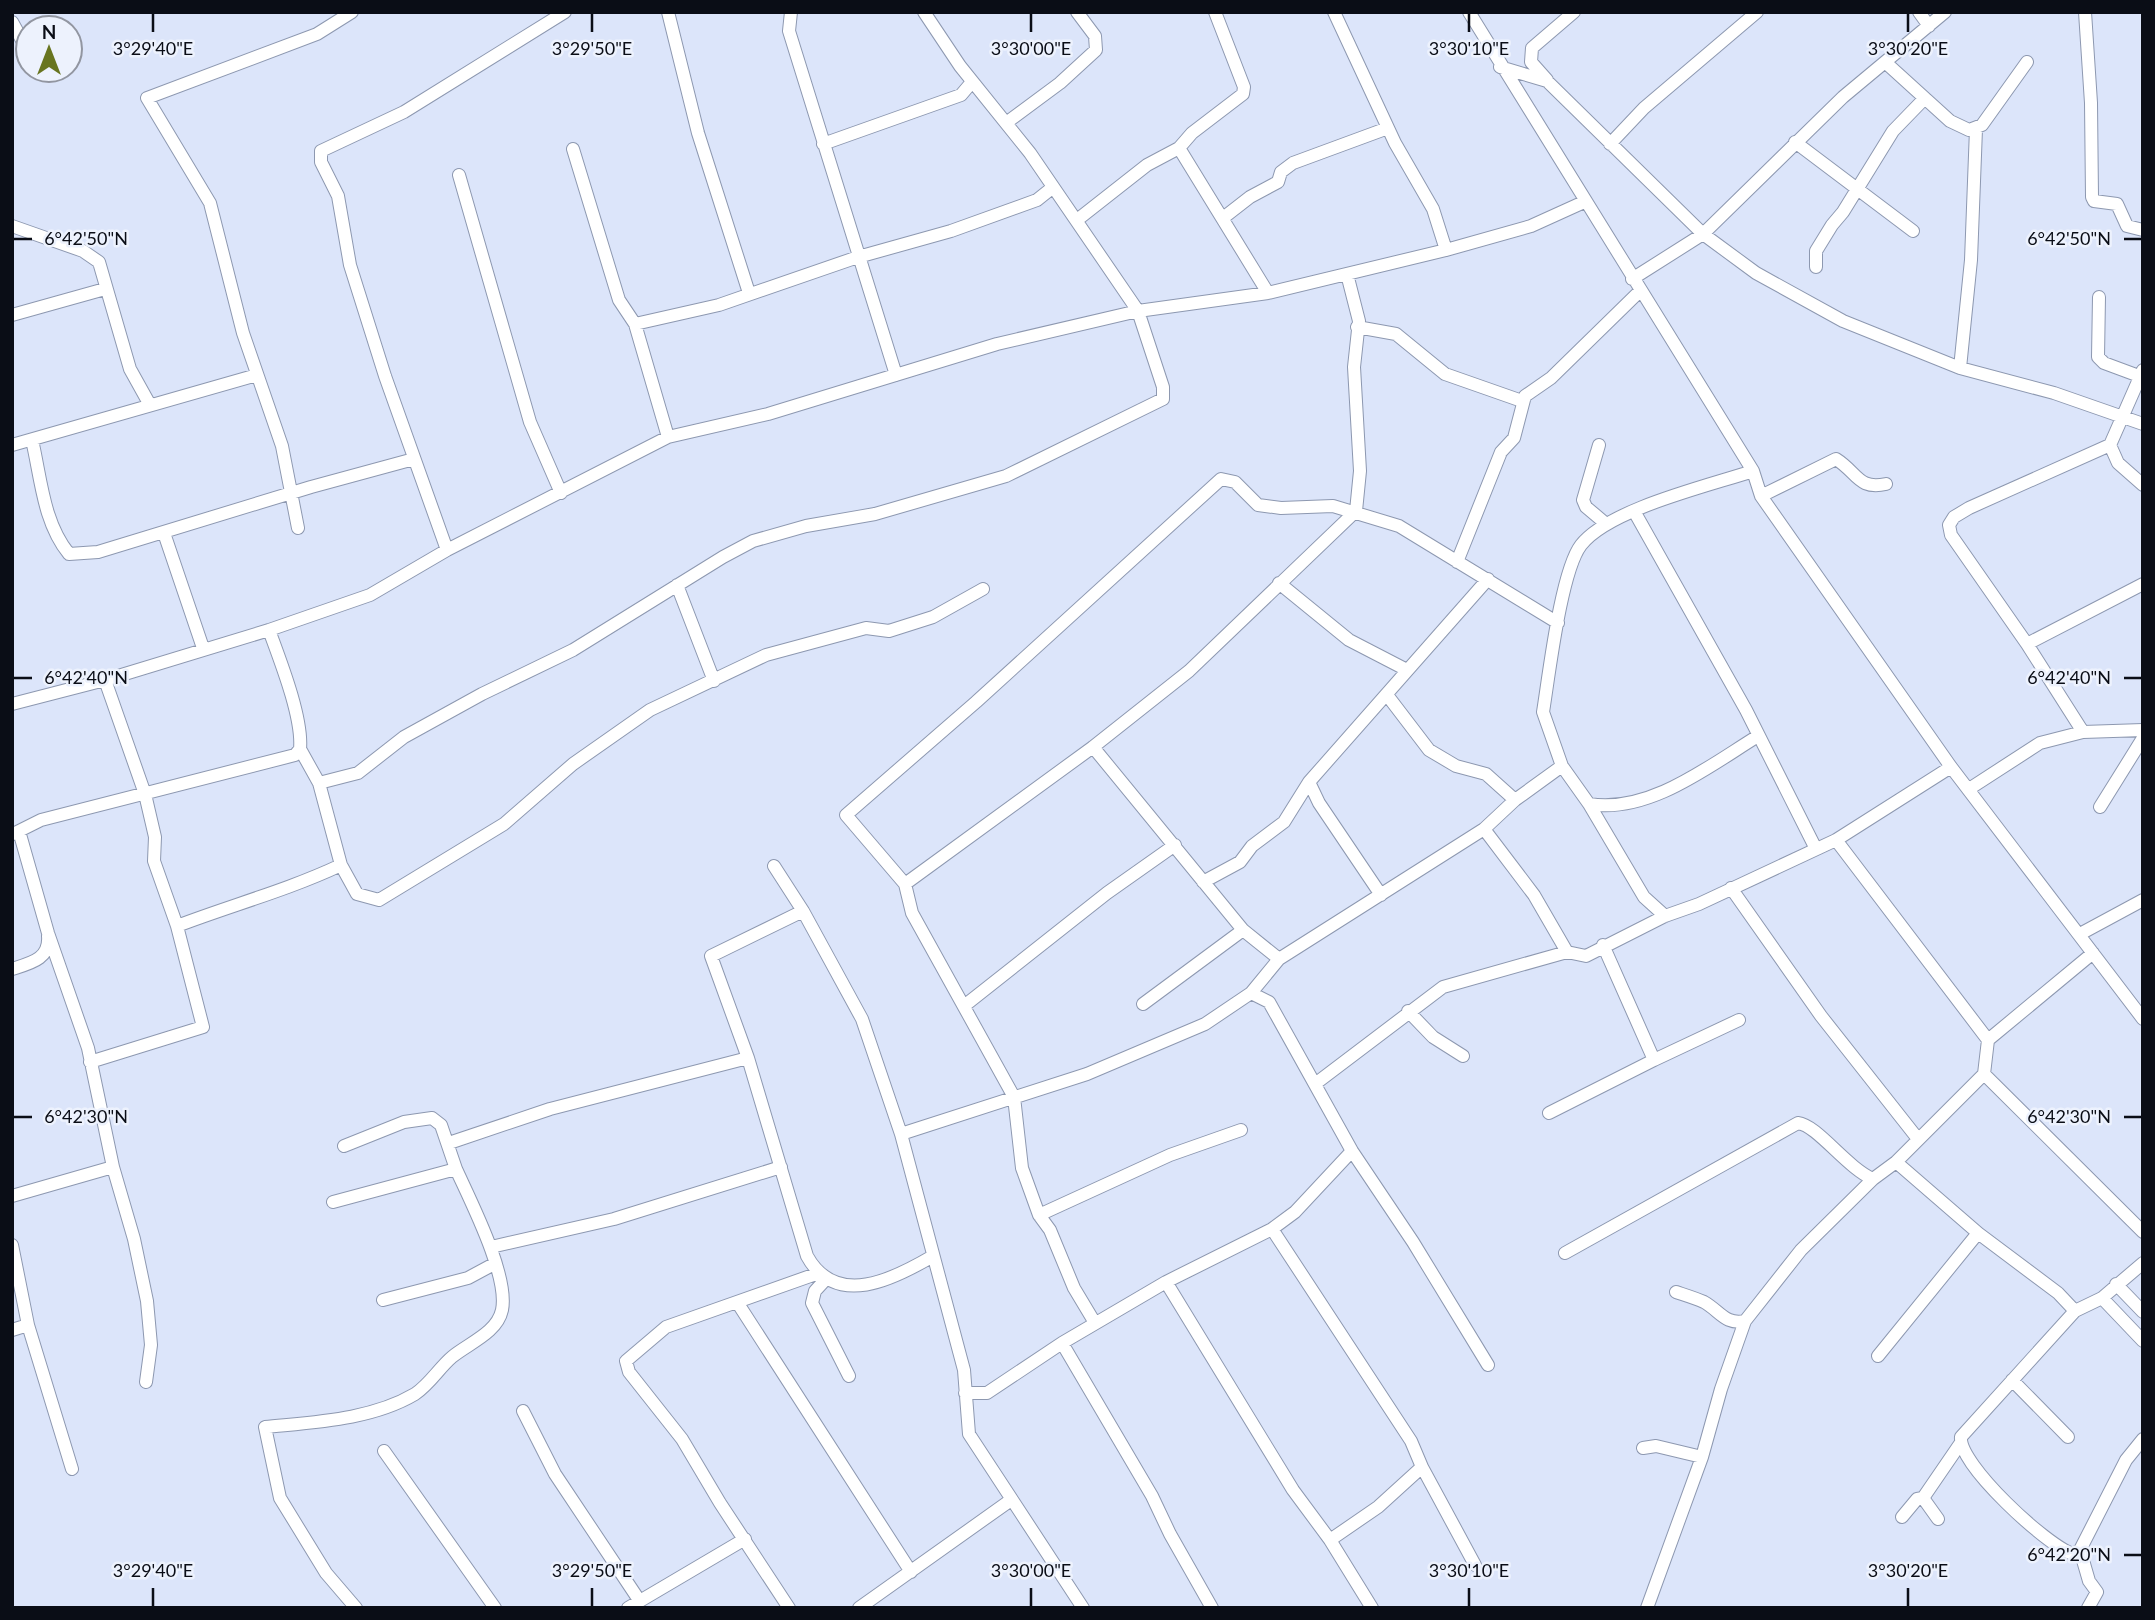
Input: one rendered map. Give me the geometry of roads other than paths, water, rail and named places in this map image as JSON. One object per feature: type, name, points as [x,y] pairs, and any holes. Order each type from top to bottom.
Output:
[{"type":"street","points":[[298,528],[289,494],[282,446],[257,375],[210,203],[147,99],[317,34],[352,12]]},
{"type":"street","points":[[447,550],[350,265],[338,196],[321,162],[321,151],[404,111],[565,12]]},
{"type":"street","points":[[668,12],[698,133],[750,293]]},
{"type":"street","points":[[791,12],[789,32],[896,374]]},
{"type":"street","points":[[319,783],[358,773],[404,737],[482,694],[573,649],[753,541],[806,526],[875,514],[1006,476],[1157,405],[1165,393],[1138,311],[1076,220],[1006,123],[972,82],[924,12]]},
{"type":"street","points":[[1006,123],[1060,83],[1096,50],[1095,36],[1077,12]]},
{"type":"street","points":[[1076,220],[1147,165],[1179,148],[1244,91],[1216,12]]},
{"type":"street","points":[[1334,12],[1388,128],[1433,209],[1446,250]]},
{"type":"street","points":[[1469,12],[1500,67],[1753,471],[1762,496],[1951,766],[2143,1019]]},
{"type":"street","points":[[1574,12],[1532,48],[1531,62],[1547,81],[1681,209],[1703,234],[1756,273],[1843,321],[1960,368],[2123,415],[2143,424]]},
{"type":"street","points":[[1610,144],[1644,108],[1757,12]]},
{"type":"street","points":[[1919,12],[1929,26]]},
{"type":"street","points":[[1632,278],[1703,234],[1795,142],[1945,12]]},
{"type":"street","points":[[2085,12],[2091,103],[2092,197],[2095,201],[2117,204],[2127,226],[2143,230]]},
{"type":"street","points":[[1885,62],[1950,121],[1969,130],[1976,129]]},
{"type":"street","points":[[1960,368],[1971,260],[1976,129],[2027,62]]},
{"type":"street","points":[[1500,67],[1547,81]]},
{"type":"street","points":[[823,144],[961,95],[972,82]]},
{"type":"street","points":[[1816,267],[1816,251],[1893,131],[1925,98]]},
{"type":"street","points":[[1223,218],[1250,197],[1278,182],[1282,172],[1293,163],[1388,128]]},
{"type":"street","points":[[1795,142],[1913,231]]},
{"type":"street","points":[[1179,148],[1268,293]]},
{"type":"street","points":[[573,149],[619,299],[635,324],[668,437]]},
{"type":"street","points":[[459,175],[530,422],[561,493]]},
{"type":"street","points":[[635,324],[719,305],[858,257],[951,231],[1037,200],[1052,188]]},
{"type":"street","points":[[12,704],[105,680],[203,648],[270,630],[370,595],[447,550],[668,437],[768,414],[997,344],[1138,311],[1268,293],[1446,250],[1531,226],[1584,202]]},
{"type":"street","points":[[12,226],[83,251],[99,262],[130,369],[150,405]]},
{"type":"street","points":[[905,884],[1093,747],[1189,670],[1356,511],[1360,471],[1354,367],[1359,321],[1348,274]]},
{"type":"street","points":[[12,316],[105,289]]},
{"type":"street","points":[[1457,562],[1501,452],[1514,438],[1522,401],[1552,377],[1640,291]]},
{"type":"street","points":[[2083,732],[2027,644],[1951,534],[1949,525],[1954,517],[1969,508],[2110,445],[2141,373],[2104,363],[2098,357],[2099,297]]},
{"type":"street","points":[[1357,327],[1396,334],[1445,374],[1522,401]]},
{"type":"street","points":[[12,444],[257,375]]},
{"type":"street","points":[[32,440],[47,512],[56,534],[69,554],[99,552],[414,459]]},
{"type":"street","points":[[1600,445],[1583,500],[1586,507],[1605,523]]},
{"type":"street","points":[[2110,445],[2118,463],[2143,485]]},
{"type":"street","points":[[1762,496],[1836,459],[1863,484],[1870,487],[1886,484]]},
{"type":"street","points":[[1665,916],[1644,897],[1589,804],[1562,766],[1543,712],[1558,623],[1573,559],[1582,544],[1605,523],[1753,471]]},
{"type":"street","points":[[1096,1323],[1074,1288],[1050,1230],[1039,1215],[1018,1152],[1014,1097],[912,913],[905,884],[846,815],[976,702],[1221,479],[1235,482],[1258,505],[1281,508],[1333,506],[1399,526],[1558,623]]},
{"type":"street","points":[[1634,511],[1758,736],[1816,849]]},
{"type":"street","points":[[164,533],[203,648]]},
{"type":"street","points":[[1203,882],[1240,862],[1252,846],[1284,822],[1309,782],[1488,579]]},
{"type":"street","points":[[1279,583],[1349,640],[1407,670]]},
{"type":"street","points":[[2027,644],[2143,584]]},
{"type":"street","points":[[677,585],[714,681]]},
{"type":"street","points":[[270,630],[287,682],[300,748],[319,783],[341,865],[357,894],[379,900],[504,824],[573,764],[650,709],[766,655],[866,628],[889,631],[933,617],[983,589]]},
{"type":"street","points":[[90,1062],[202,1027],[177,926],[154,862],[155,837],[145,794],[105,680]]},
{"type":"street","points":[[1387,695],[1429,750],[1456,766],[1486,774],[1515,800]]},
{"type":"street","points":[[1969,789],[2040,743],[2083,732],[2143,730]]},
{"type":"street","points":[[1589,804],[1606,807],[1629,804],[1675,786],[1758,736]]},
{"type":"street","points":[[2100,807],[2143,738]]},
{"type":"street","points":[[1093,747],[1243,930],[1279,959]]},
{"type":"street","points":[[146,1382],[151,1345],[147,1301],[134,1239],[113,1167],[90,1062],[16,833],[41,820],[295,755],[300,748]]},
{"type":"street","points":[[901,1134],[1087,1074],[1205,1024],[1257,992],[1279,959],[1484,829],[1515,800],[1562,766]]},
{"type":"street","points":[[1315,1084],[1408,1011],[1456,982],[1567,952],[1586,956],[1603,945],[1665,916],[1836,840],[1951,766]]},
{"type":"street","points":[[1309,782],[1319,803],[1381,895]]},
{"type":"street","points":[[1484,829],[1534,895],[1567,952]]},
{"type":"street","points":[[1836,840],[1988,1040]]},
{"type":"street","points":[[964,1006],[1107,892],[1175,845]]},
{"type":"street","points":[[177,926],[228,906],[296,886],[341,865]]},
{"type":"street","points":[[774,866],[803,911],[862,1019],[901,1134],[964,1370],[969,1434],[1083,1608]]},
{"type":"street","points":[[1731,888],[1821,1016],[1918,1139]]},
{"type":"street","points":[[2080,934],[2143,900]]},
{"type":"street","points":[[803,911],[711,956],[748,1058],[807,1256],[821,1276]]},
{"type":"street","points":[[1143,1004],[1243,930]]},
{"type":"street","points":[[12,969],[35,962],[44,954],[49,944],[48,933]]},
{"type":"street","points":[[1603,945],[1654,1060]]},
{"type":"street","points":[[1647,1608],[1702,1457],[1721,1388],[1745,1321],[1784,1267],[1873,1179],[1896,1163],[1984,1074],[1988,1040],[2093,953]]},
{"type":"street","points":[[1257,992],[1315,1084],[1352,1152],[1413,1242],[1488,1365]]},
{"type":"street","points":[[1408,1011],[1433,1037],[1463,1056]]},
{"type":"street","points":[[1549,1113],[1739,1020]]},
{"type":"street","points":[[449,1143],[550,1110],[748,1058]]},
{"type":"street","points":[[1984,1074],[2143,1232]]},
{"type":"street","points":[[344,1146],[422,1118],[432,1118],[441,1125],[456,1169],[491,1247],[503,1303],[496,1322],[479,1339],[451,1357],[417,1393],[397,1403],[332,1421],[265,1427],[280,1498],[326,1573],[356,1608]]},
{"type":"street","points":[[1565,1253],[1798,1122],[1812,1128],[1857,1172],[1873,1179]]},
{"type":"street","points":[[1039,1215],[1170,1155],[1241,1130]]},
{"type":"street","points":[[965,1393],[987,1393],[1062,1343],[1166,1282],[1272,1229],[1295,1212],[1352,1152]]},
{"type":"street","points":[[1896,1163],[1978,1233],[2058,1293],[2075,1311]]},
{"type":"street","points":[[12,1196],[113,1167]]},
{"type":"street","points":[[491,1247],[614,1219],[781,1167]]},
{"type":"street","points":[[333,1202],[456,1169]]},
{"type":"street","points":[[1272,1229],[1411,1441],[1422,1467],[1475,1565]]},
{"type":"street","points":[[1878,1356],[1978,1233]]},
{"type":"street","points":[[12,1245],[28,1325],[72,1469]]},
{"type":"street","points":[[789,1608],[682,1439],[626,1367],[626,1361],[666,1327],[737,1302],[821,1276],[859,1285],[883,1281],[899,1277],[933,1255]]},
{"type":"street","points":[[1902,1517],[1917,1499],[1923,1498],[1961,1444],[1965,1432],[2075,1311],[2102,1298],[2143,1263]]},
{"type":"street","points":[[383,1300],[468,1278],[495,1264]]},
{"type":"street","points":[[821,1276],[812,1303],[849,1376]]},
{"type":"street","points":[[1166,1282],[1293,1490],[1330,1540],[1372,1608]]},
{"type":"street","points":[[2116,1284],[2143,1312]]},
{"type":"street","points":[[1676,1292],[1703,1302],[1722,1318],[1735,1323],[1745,1321]]},
{"type":"street","points":[[2102,1298],[2143,1341]]},
{"type":"street","points":[[737,1302],[911,1572]]},
{"type":"street","points":[[12,1330],[28,1325]]},
{"type":"street","points":[[1062,1343],[1152,1496],[1212,1608]]},
{"type":"street","points":[[2012,1380],[2068,1437]]},
{"type":"street","points":[[523,1411],[555,1474],[634,1604],[745,1539]]},
{"type":"street","points":[[1961,1444],[1975,1468],[2029,1523],[2060,1550],[2073,1554],[2080,1550],[2126,1460],[2143,1439]]},
{"type":"street","points":[[1643,1448],[1656,1446],[1702,1457]]},
{"type":"street","points":[[384,1451],[495,1608]]},
{"type":"street","points":[[1330,1540],[1378,1507],[1422,1467]]},
{"type":"street","points":[[1923,1498],[1938,1519]]},
{"type":"street","points":[[859,1608],[1010,1500]]},
{"type":"street","points":[[2080,1550],[2089,1581],[2096,1592],[2088,1608]]}]
